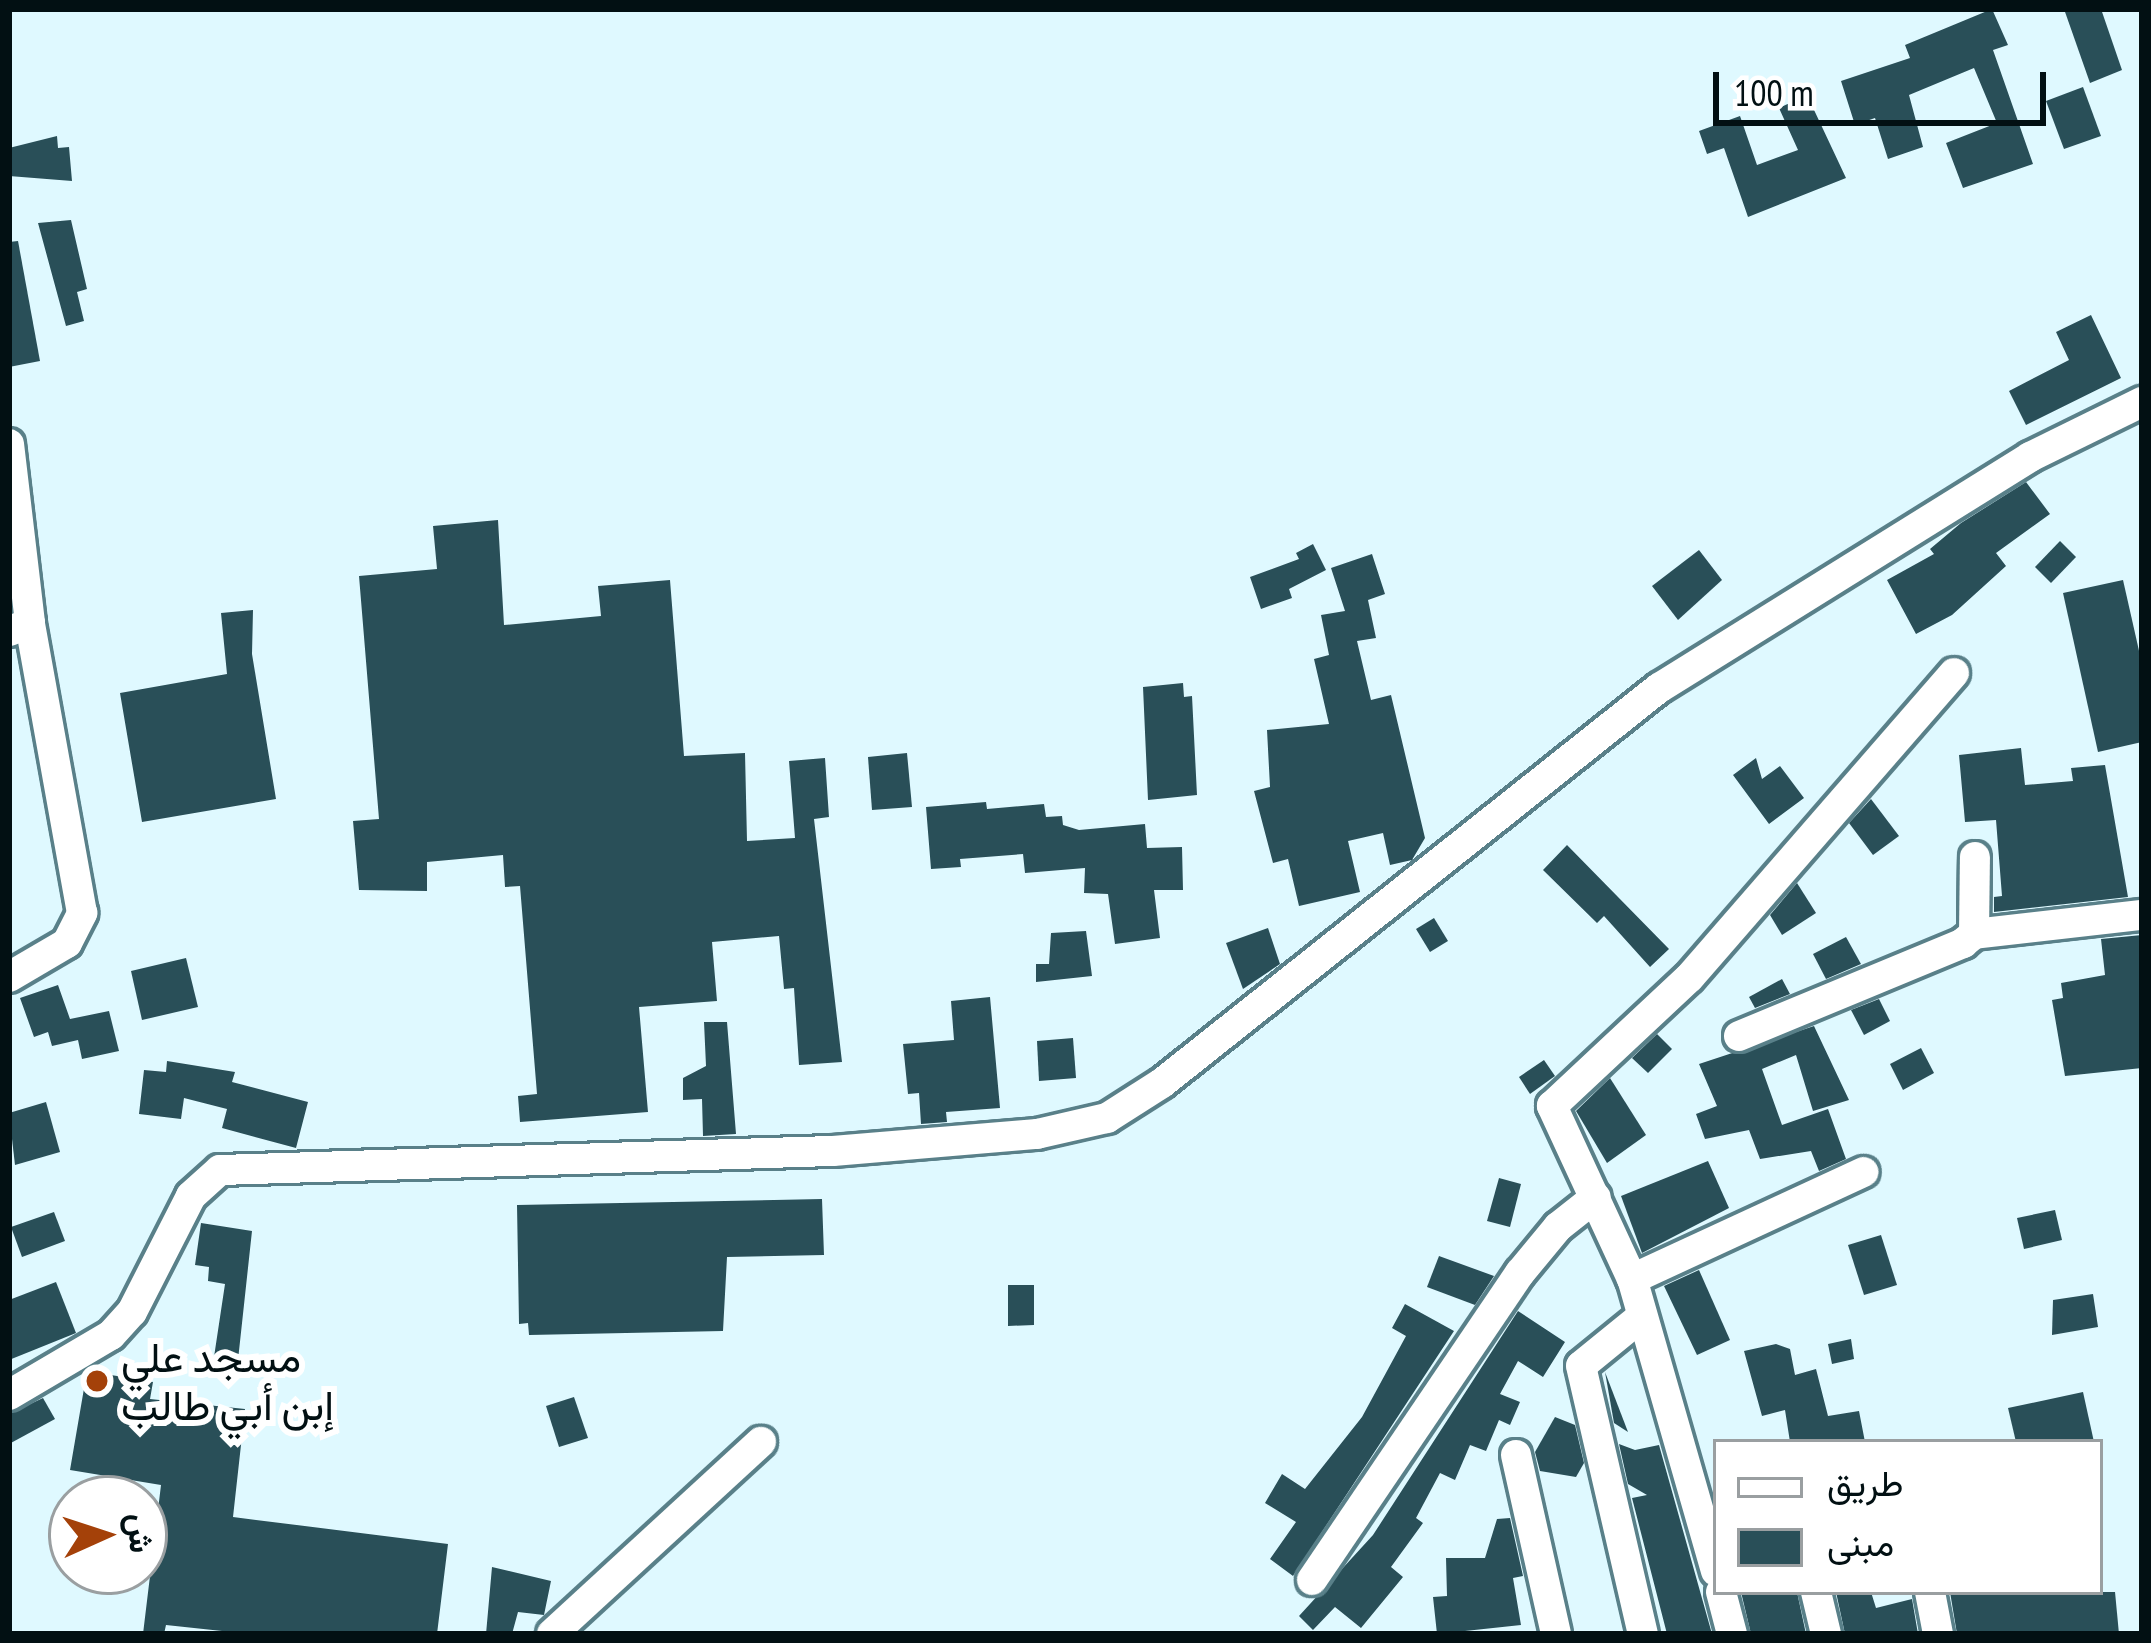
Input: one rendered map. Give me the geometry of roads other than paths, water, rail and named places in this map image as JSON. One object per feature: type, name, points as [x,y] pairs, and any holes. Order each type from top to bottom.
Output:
[{"type":"street","points":[[9,1395],[111,1335],[132,1312],[191,1196],[220,1170],[833,1150],[1037,1135],[1107,1118],[1162,1083],[1659,688],[2030,457],[2142,402]]},
{"type":"street","points":[[9,444],[20,627],[82,913],[67,943],[9,977]]},
{"type":"street","points":[[1713,1561],[1632,1280],[1596,1197],[1555,1124],[1559,1094],[1689,978],[1954,673]]},
{"type":"street","points":[[1974,934],[1975,857]]},
{"type":"street","points":[[1739,1036],[1974,934],[2142,915]]},
{"type":"street","points":[[1632,1280],[1864,1172]]},
{"type":"street","points":[[1312,1580],[1520,1273],[1558,1227],[1596,1197]]},
{"type":"street","points":[[1641,1317],[1581,1366],[1643,1634]]},
{"type":"street","points":[[552,1634],[761,1442]]},
{"type":"street","points":[[1516,1455],[1556,1634]]},
{"type":"street","points":[[1722,1595],[1732,1634]]},
{"type":"street","points":[[1817,1595],[1826,1634]]},
{"type":"street","points":[[1931,1595],[1938,1634]]},
{"type":"place","name":"مسجد علي إبن أبي طالب","points":[[97,1381]]}]
